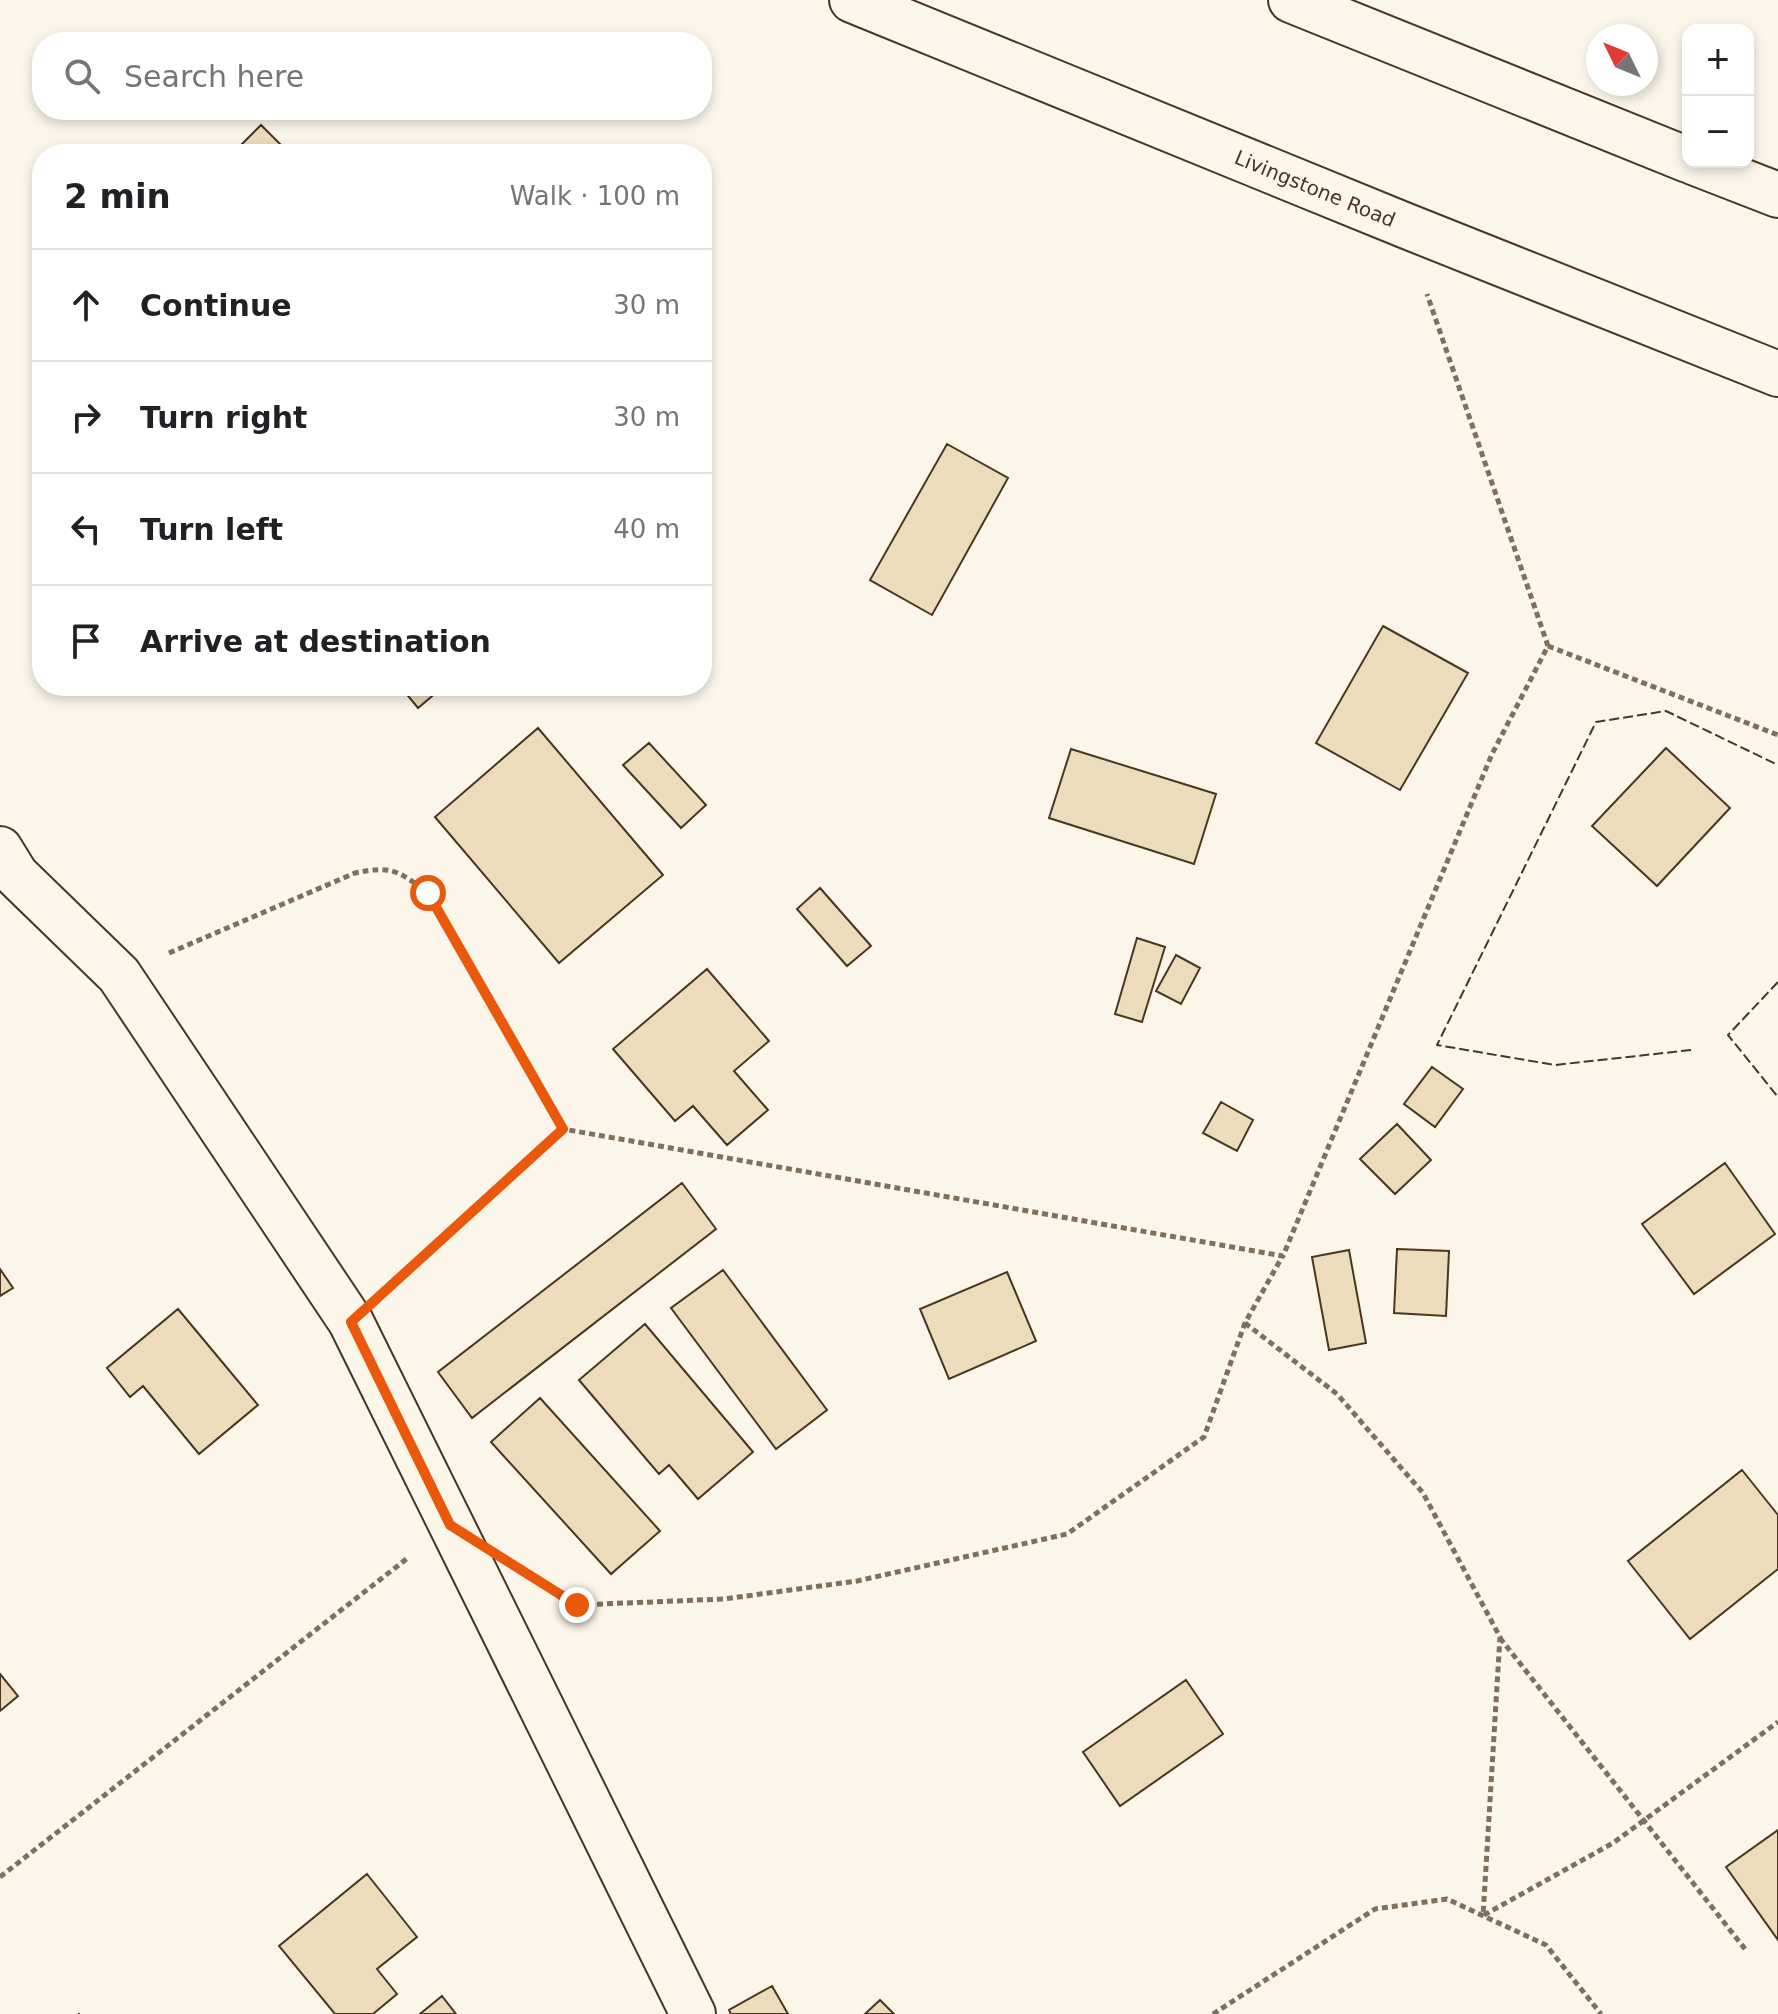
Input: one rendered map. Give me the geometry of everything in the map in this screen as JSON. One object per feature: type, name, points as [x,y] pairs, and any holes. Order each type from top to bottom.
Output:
[{"type":"main road","name":"Livingstone Road","points":[[852,0],[1778,374]]},
{"type":"main road","points":[[1291,0],[1682,157]]},
{"type":"main road","points":[[1709,168],[1778,195]]},
{"type":"main road","points":[[5,870],[119,975],[351,1322],[693,2014]]},
{"type":"path","points":[[539,1581],[577,1605],[724,1599],[857,1581],[1067,1534],[1204,1437],[1245,1323],[1283,1256],[1492,754],[1548,646],[1404,225]]},
{"type":"path","points":[[1548,646],[1778,735]]},
{"type":"path","points":[[119,975],[355,873],[375,869],[399,872],[428,893],[563,1129]]},
{"type":"path","points":[[563,1129],[1283,1256]]},
{"type":"path","points":[[351,1322],[563,1129]]},
{"type":"path","points":[[1245,1323],[1337,1394],[1423,1493],[1500,1637],[1745,1949]]},
{"type":"path","points":[[0,1877],[450,1525]]},
{"type":"path","points":[[1483,1916],[1500,1637]]},
{"type":"path","points":[[1483,1916],[1613,1843],[1778,1722]]},
{"type":"path","points":[[1213,2014],[1375,1909],[1447,1899],[1546,1945],[1601,2014]]},
{"type":"building","points":[[261,125],[280,144],[242,144]]},
{"type":"building","points":[[947,444],[1008,478],[932,615],[870,580]]},
{"type":"building","points":[[1383,626],[1468,673],[1400,790],[1316,743]]},
{"type":"building","points":[[408,696],[432,696],[418,708]]},
{"type":"building","points":[[538,728],[663,875],[559,963],[435,817]]},
{"type":"building","points":[[649,743],[706,805],[681,828],[623,765]]},
{"type":"building","points":[[1666,748],[1730,808],[1657,886],[1592,826]]},
{"type":"building","points":[[1071,749],[1216,794],[1194,864],[1049,818]]},
{"type":"building","points":[[820,888],[871,946],[847,966],[797,909]]},
{"type":"building","points":[[1137,938],[1165,947],[1142,1022],[1115,1014]]},
{"type":"building","points":[[1176,955],[1200,968],[1181,1004],[1156,991]]},
{"type":"building","points":[[707,969],[769,1041],[734,1071],[768,1110],[727,1145],[693,1106],[675,1121],[613,1049]]},
{"type":"building","points":[[1432,1067],[1463,1089],[1435,1127],[1404,1104]]},
{"type":"building","points":[[1221,1102],[1253,1120],[1237,1151],[1203,1133]]},
{"type":"building","points":[[1397,1124],[1431,1160],[1395,1194],[1360,1159]]},
{"type":"building","points":[[1725,1163],[1775,1234],[1694,1294],[1642,1224]]},
{"type":"building","points":[[682,1183],[716,1229],[472,1418],[438,1372]]},
{"type":"building","points":[[1397,1249],[1449,1251],[1446,1316],[1394,1313]]},
{"type":"building","points":[[1349,1250],[1366,1343],[1329,1350],[1312,1257]]},
{"type":"building","points":[[0,1269],[13,1288],[0,1296]]},
{"type":"building","points":[[723,1270],[827,1410],[776,1449],[671,1308]]},
{"type":"building","points":[[1007,1272],[1036,1341],[949,1379],[920,1309]]},
{"type":"building","points":[[178,1309],[258,1405],[199,1454],[143,1386],[130,1397],[107,1368]]},
{"type":"building","points":[[645,1324],[753,1452],[698,1499],[669,1465],[659,1474],[579,1380]]},
{"type":"building","points":[[540,1398],[660,1531],[611,1574],[491,1442]]},
{"type":"building","points":[[1742,1470],[1778,1515],[1778,1569],[1690,1639],[1628,1561]]},
{"type":"building","points":[[0,1674],[18,1696],[0,1711]]},
{"type":"building","points":[[1186,1680],[1223,1734],[1120,1806],[1083,1752]]},
{"type":"building","points":[[1778,1830],[1778,1940],[1726,1867]]},
{"type":"building","points":[[367,1874],[417,1937],[377,1969],[397,1994],[373,2014],[335,2014],[279,1946]]},
{"type":"building","points":[[772,1986],[788,2014],[731,2014],[729,2010]]},
{"type":"building","points":[[442,1996],[456,2014],[420,2014]]},
{"type":"building","points":[[880,2000],[894,2014],[865,2014]]},
{"type":"fence","points":[[1691,1050],[1555,1065],[1437,1045],[1596,722],[1666,711],[1778,765]]},
{"type":"fence","points":[[1778,982],[1728,1035],[1778,1097]]},
{"type":"route","points":[[428,893],[563,1129],[351,1322],[450,1525],[577,1605]]}]
